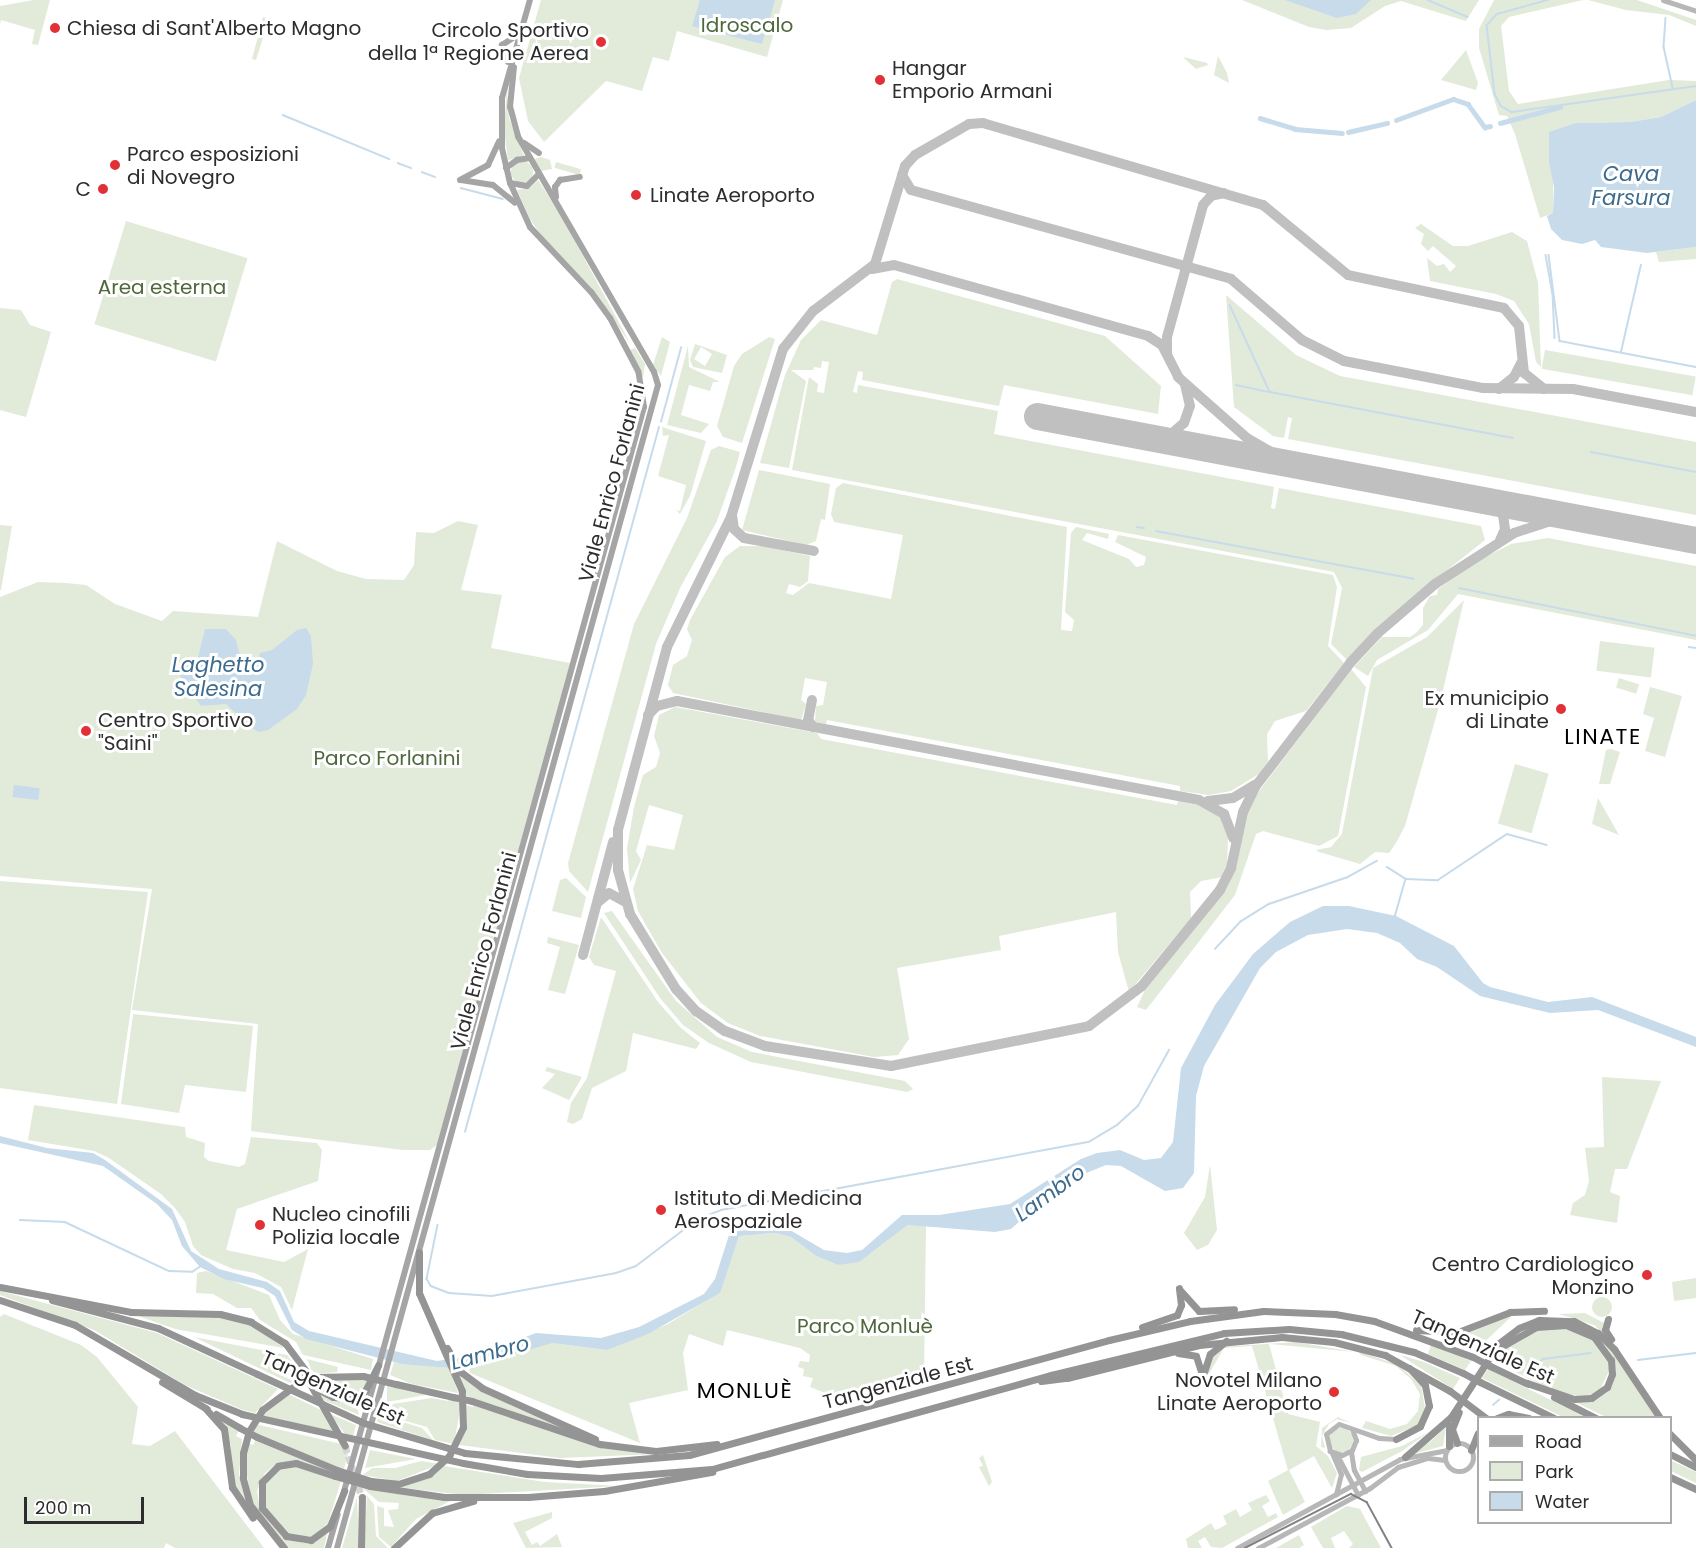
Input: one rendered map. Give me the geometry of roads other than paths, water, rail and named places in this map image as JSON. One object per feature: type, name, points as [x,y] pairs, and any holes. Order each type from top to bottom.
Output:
[{"type":"highway","points":[[370,1483],[392,1484],[419,1479],[435,1471],[449,1456],[465,1418],[462,1391],[456,1370],[432,1322],[418,1287],[419,1252]]},
{"type":"highway","name":"Tangenziale Est","points":[[0,1287],[84,1305],[181,1337],[364,1424],[465,1453],[556,1464],[624,1463],[689,1455],[978,1378],[1109,1340],[1190,1321],[1263,1311],[1335,1314],[1382,1323],[1473,1357],[1592,1416]]},
{"type":"highway","points":[[1109,1340],[1174,1317],[1181,1305],[1179,1288],[1200,1311],[1263,1311]]},
{"type":"highway","name":"Tangenziale Est","points":[[0,1300],[75,1326],[127,1354],[154,1374],[195,1395],[242,1414],[463,1463],[527,1474],[602,1478],[673,1474],[757,1458],[1033,1381],[1206,1336],[1289,1329],[1377,1341],[1463,1373],[1550,1416]]},
{"type":"highway","points":[[84,1305],[131,1312],[220,1314],[251,1322],[274,1335],[293,1353],[321,1391],[333,1398],[352,1398],[365,1391],[379,1362]]},
{"type":"highway","points":[[1382,1323],[1446,1334],[1510,1312],[1544,1311]]},
{"type":"highway","points":[[1608,1318],[1606,1333],[1632,1370],[1641,1389]]},
{"type":"highway","points":[[1405,1457],[1451,1417],[1499,1343],[1519,1328],[1539,1320],[1574,1321],[1598,1333],[1614,1348],[1659,1416]]},
{"type":"highway","points":[[1457,1443],[1452,1429],[1463,1405],[1497,1351],[1524,1331],[1546,1324],[1576,1328],[1600,1341],[1611,1360],[1612,1374],[1607,1387],[1591,1398],[1574,1399],[1527,1383]]},
{"type":"highway","points":[[274,1335],[297,1362],[345,1446]]},
{"type":"highway","points":[[1033,1381],[1067,1378],[1169,1352],[1227,1341],[1264,1337],[1325,1341],[1385,1355],[1405,1364],[1450,1391],[1483,1416]]},
{"type":"highway","points":[[1169,1352],[1196,1356],[1205,1384],[1207,1360],[1227,1341]]},
{"type":"highway","points":[[1396,1439],[1420,1426],[1429,1407],[1425,1385],[1405,1364]]},
{"type":"highway","points":[[456,1370],[489,1392],[615,1445]]},
{"type":"highway","points":[[154,1374],[240,1428],[336,1473]]},
{"type":"highway","points":[[284,1548],[250,1505],[243,1478],[243,1452],[249,1431],[262,1410],[300,1381],[315,1377],[363,1376],[472,1401],[586,1440],[615,1445],[668,1451],[773,1434]]},
{"type":"highway","points":[[205,1408],[219,1421],[228,1437],[230,1479],[237,1497],[284,1548]]},
{"type":"highway","points":[[1502,1416],[1508,1414],[1518,1416]]},
{"type":"highway","points":[[1448,1448],[1451,1417]]},
{"type":"highway","points":[[1672,1435],[1696,1460]]},
{"type":"highway","points":[[1471,1450],[1477,1437]]},
{"type":"highway","points":[[1672,1455],[1696,1467]]},
{"type":"highway","points":[[394,1548],[420,1521],[440,1509],[502,1498],[645,1485],[744,1465],[757,1458]]},
{"type":"highway","points":[[344,1491],[330,1526],[310,1540],[286,1536],[262,1508],[262,1482],[278,1466],[296,1463],[430,1496],[502,1498]]},
{"type":"highway","points":[[1672,1477],[1696,1489]]},
{"type":"highway","points":[[361,1548],[362,1497]]},
{"type":"main road","points":[[532,0],[514,41],[501,45],[509,58],[503,89],[499,144],[492,160],[481,171],[460,180],[495,186],[519,208],[543,243],[591,292],[624,344],[630,347],[633,340]]},
{"type":"main road","points":[[532,0],[510,81],[510,110],[518,136],[563,214]]},
{"type":"main road","points":[[1663,0],[1696,11]]},
{"type":"main road","points":[[503,89],[526,14]]},
{"type":"main road","points":[[501,119],[506,168],[519,208]]},
{"type":"main road","points":[[518,136],[539,153]]},
{"type":"main road","points":[[506,168],[517,159],[530,158]]},
{"type":"main road","points":[[510,183],[527,186],[539,174]]},
{"type":"main road","points":[[563,214],[555,194],[556,185],[563,178],[580,177]]},
{"type":"main road","name":"Viale Enrico Forlanini","points":[[337,1548],[658,383],[563,214]]},
{"type":"main road","name":"Viale Enrico Forlanini","points":[[328,1548],[645,400],[639,375],[624,344]]},
{"type":"main road","points":[[1358,1495],[1325,1440],[1329,1429],[1339,1424],[1396,1439]]},
{"type":"main road","points":[[1352,1429],[1356,1440],[1351,1452],[1359,1481],[1365,1491]]},
{"type":"main road","points":[[1237,1548],[1405,1457],[1448,1448],[1457,1443],[1471,1450],[1472,1461],[1465,1469],[1452,1469],[1445,1460],[1428,1458],[1398,1467],[1365,1491],[1258,1548]]},
{"type":"main road","points":[[1445,1460],[1448,1448]]},
{"type":"main road","points":[[1334,1453],[1351,1452]]},
{"type":"main road","points":[[1334,1453],[1341,1474],[1336,1494]]},
{"type":"water","name":"Idroscalo","points":[[700,0],[775,0],[762,44],[692,26]]},
{"type":"water","points":[[1285,0],[1371,0],[1356,14],[1337,18]]},
{"type":"water","name":"Cava Farsura","points":[[1696,100],[1696,247],[1647,253],[1601,247],[1595,240],[1582,244],[1562,240],[1551,229],[1547,216],[1553,213],[1554,187],[1549,162],[1549,132],[1576,123],[1630,122],[1661,117]]},
{"type":"water","name":"Laghetto Salesina","points":[[306,628],[311,636],[313,664],[306,695],[297,709],[268,730],[259,732],[250,727],[226,704],[201,706],[180,676],[181,670],[198,658],[205,629],[226,629],[236,640],[242,663],[255,672],[260,653],[272,650],[297,630]]},
{"type":"water","points":[[14,785],[40,788],[38,800],[13,797]]},
{"type":"water","name":"Lambro","points":[[1323,906],[1349,906],[1396,916],[1454,946],[1483,983],[1490,987],[1548,1002],[1592,997],[1696,1037],[1696,1047],[1598,1010],[1550,1013],[1480,996],[1437,967],[1417,959],[1400,943],[1377,933],[1347,929],[1308,935],[1276,952],[1260,968],[1204,1066],[1196,1096],[1194,1173],[1183,1188],[1165,1191],[1121,1166],[1106,1165],[1062,1183],[1011,1229],[995,1232],[908,1225],[859,1262],[838,1265],[816,1256],[791,1237],[775,1233],[739,1236],[720,1293],[648,1334],[607,1350],[552,1343],[469,1367],[450,1368],[402,1364],[306,1339],[292,1330],[275,1296],[263,1288],[224,1279],[200,1267],[182,1246],[172,1220],[157,1204],[103,1166],[0,1143],[0,1136],[47,1148],[93,1153],[105,1160],[172,1209],[191,1251],[219,1269],[267,1282],[280,1291],[294,1322],[309,1331],[437,1361],[477,1355],[536,1333],[601,1338],[639,1327],[704,1294],[715,1279],[730,1232],[783,1226],[824,1250],[847,1253],[862,1250],[902,1215],[939,1215],[1010,1204],[1081,1159],[1097,1153],[1120,1150],[1144,1160],[1161,1158],[1173,1142],[1181,1068],[1215,1005],[1253,954],[1290,922]]},
{"type":"waterway","points":[[1428,0],[1468,17]]},
{"type":"waterway","points":[[1488,24],[1497,14],[1548,0]]},
{"type":"waterway","points":[[1666,18],[1664,47],[1673,88]]},
{"type":"waterway","points":[[1487,25],[1495,94],[1501,106],[1512,112],[1696,86]]},
{"type":"waterway","points":[[1396,120],[1453,99],[1468,104],[1485,127],[1490,126]]},
{"type":"waterway","points":[[1500,123],[1560,107]]},
{"type":"waterway","points":[[283,115],[389,159]]},
{"type":"waterway","points":[[1260,118],[1295,129],[1342,133]]},
{"type":"waterway","points":[[1348,132],[1387,123]]},
{"type":"waterway","points":[[398,163],[411,168]]},
{"type":"waterway","points":[[422,172],[435,177]]},
{"type":"waterway","points":[[461,188],[503,199]]},
{"type":"waterway","points":[[1546,255],[1553,293],[1555,338]]},
{"type":"waterway","points":[[1549,255],[1560,341],[1696,367]]},
{"type":"waterway","points":[[1621,352],[1641,265]]},
{"type":"waterway","points":[[1230,305],[1270,392],[1513,438]]},
{"type":"waterway","points":[[661,422],[681,348]]},
{"type":"waterway","points":[[1236,385],[1270,392]]},
{"type":"waterway","points":[[465,1132],[659,427]]},
{"type":"waterway","points":[[1591,452],[1696,472]]},
{"type":"waterway","points":[[1137,527],[1144,528]]},
{"type":"waterway","points":[[1156,531],[1414,579]]},
{"type":"waterway","points":[[1459,588],[1696,636]]},
{"type":"waterway","points":[[1689,647],[1696,648]]},
{"type":"waterway","points":[[1406,879],[1438,880],[1507,834],[1547,845]]},
{"type":"waterway","points":[[1215,949],[1240,922],[1269,904],[1348,877],[1377,861]]},
{"type":"waterway","points":[[1387,867],[1406,879],[1395,917]]},
{"type":"waterway","points":[[438,1225],[427,1279],[431,1286],[449,1293],[492,1296],[616,1273],[636,1266],[698,1219],[721,1210],[1089,1142],[1117,1125],[1138,1106],[1169,1050]]},
{"type":"waterway","points":[[20,1220],[65,1222],[169,1271],[192,1272],[201,1266]]},
{"type":"waterway","points":[[1527,1374],[1543,1359],[1591,1353]]},
{"type":"waterway","points":[[1638,1360],[1696,1353]]},
{"type":"waterway","points":[[1493,1405],[1499,1400]]},
{"type":"tunnel","points":[[345,1446],[362,1497]]},
{"type":"tram line","points":[[1245,1548],[1351,1494],[1367,1502],[1392,1548]]},
{"type":"place","name":"Chiesa di Sant'Alberto Magno","points":[[55,28]]},
{"type":"place","name":"Circolo Sportivo della 1ª Regione Aerea","points":[[601,42]]},
{"type":"place","name":"Hangar Emporio Armani","points":[[880,80]]},
{"type":"place","name":"Parco esposizioni di Novegro","points":[[115,165]]},
{"type":"place","name":"C","points":[[103,189]]},
{"type":"place","name":"Linate Aeroporto","points":[[636,195]]},
{"type":"place","name":"Ex municipio di Linate","points":[[1561,709]]},
{"type":"place","name":"Centro Sportivo \"Saini\"","points":[[86,731]]},
{"type":"place","name":"Istituto di Medicina Aerospaziale","points":[[661,1210]]},
{"type":"place","name":"Nucleo cinofili Polizia locale","points":[[260,1225]]},
{"type":"place","name":"Centro Cardiologico Monzino","points":[[1647,1275]]},
{"type":"place","name":"Novotel Milano Linate Aeroporto","points":[[1334,1392]]},
{"type":"district","name":"LINATE","points":[[1603,737]]},
{"type":"district","name":"MONLUÈ","points":[[745,1391]]},
{"type":"park label","name":"Area esterna","points":[[162,287]]},
{"type":"park label","name":"Parco Forlanini","points":[[387,758]]},
{"type":"park label","name":"Parco Monluè","points":[[865,1326]]}]
